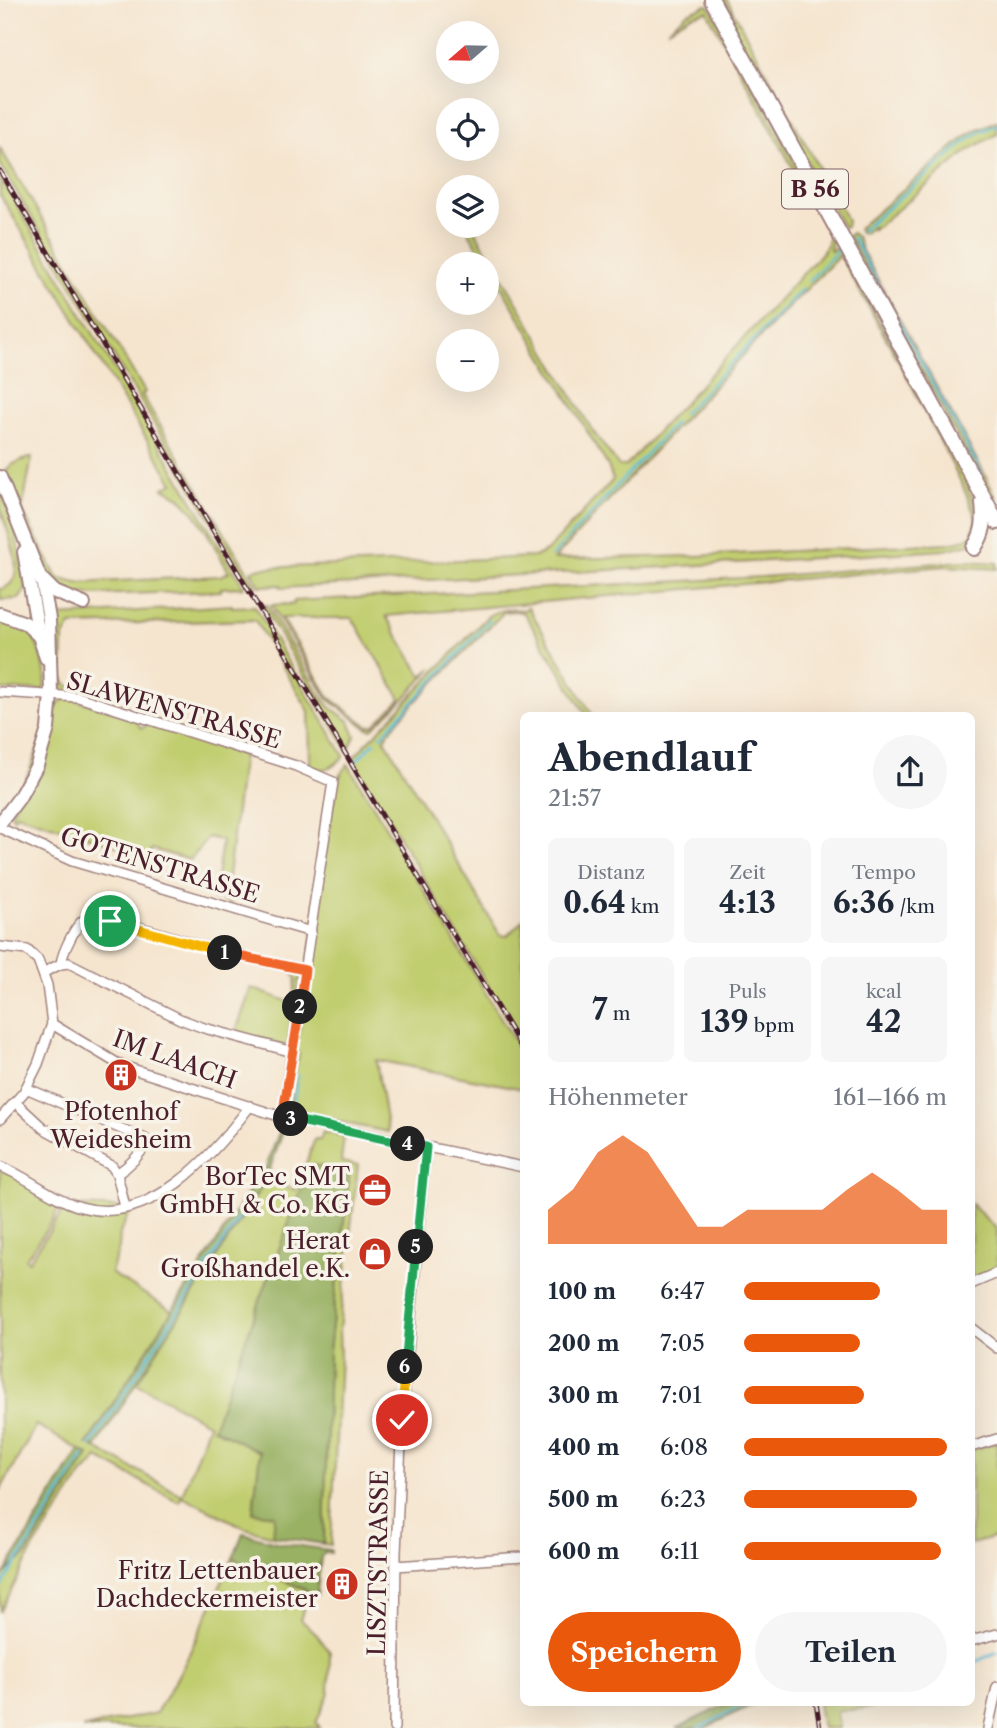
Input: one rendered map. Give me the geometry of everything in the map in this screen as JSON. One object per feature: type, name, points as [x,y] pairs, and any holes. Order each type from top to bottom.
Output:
[{"type":"main road","name":"B 56","points":[[712,0],[997,522]]},
{"type":"main road","name":"B 56","points":[[974,548],[982,536],[985,523],[982,495]]},
{"type":"street","points":[[0,477],[40,576],[49,619],[51,694],[48,729],[37,765],[25,789],[0,825]]},
{"type":"street","points":[[23,538],[40,636],[49,664]]},
{"type":"street","points":[[40,576],[55,592],[84,604]]},
{"type":"street","points":[[0,614],[25,624],[40,636]]},
{"type":"street","name":"SLAWENSTRASSE","points":[[0,692],[78,697],[296,766],[333,782],[311,932]]},
{"type":"street","name":"GOTENSTRASSE","points":[[0,825],[72,861],[311,932]]},
{"type":"street","points":[[61,964],[62,956],[79,925],[85,919],[91,918],[120,923],[224,953],[305,970]]},
{"type":"street","points":[[282,1117],[311,932]]},
{"type":"street","points":[[0,947],[20,948],[30,952],[38,960],[44,972],[52,1024],[26,1088],[0,1119]]},
{"type":"street","points":[[44,972],[61,964],[75,965],[99,980],[180,1019],[293,1052]]},
{"type":"street","name":"IM LAACH","points":[[52,1024],[120,1065],[282,1117],[520,1166]]},
{"type":"street","points":[[26,1088],[145,1139],[145,1145],[136,1158],[117,1174]]},
{"type":"street","points":[[16,1103],[38,1125],[112,1166],[117,1174],[125,1207]]},
{"type":"street","points":[[0,1166],[80,1207],[100,1210],[125,1207],[155,1196],[189,1173],[218,1145],[250,1106]]},
{"type":"street","name":"LISZTSTRASSE","points":[[394,1728],[405,1374],[426,1147]]},
{"type":"street","points":[[975,1282],[997,1273]]},
{"type":"street","points":[[975,1331],[997,1348]]},
{"type":"street","points":[[975,1446],[997,1439]]},
{"type":"street","points":[[397,1566],[520,1558]]},
{"type":"street","points":[[975,1640],[997,1634]]},
{"type":"street","points":[[988,1728],[997,1687]]},
{"type":"green space","points":[[718,0],[727,0],[843,212],[847,221],[846,227],[843,227]]},
{"type":"green space","points":[[709,5],[835,237],[831,251],[838,246],[964,475],[981,523],[970,544],[945,550],[720,564],[281,588],[281,585],[260,586],[251,571],[261,568],[535,557],[548,550],[613,480],[608,466],[499,283],[499,272],[592,430],[619,466],[626,466],[822,253],[828,243],[829,234],[707,11],[692,15],[667,30],[687,13]],"holes":[[[840,255],[962,484],[976,518],[972,535],[950,543],[695,556],[554,559],[773,323]]]},
{"type":"green space","points":[[997,121],[997,134],[969,150],[873,230],[873,227],[863,234],[860,233],[858,229],[862,225],[965,137]]},
{"type":"green space","points":[[0,148],[256,586],[251,587],[0,164]]},
{"type":"green space","points":[[0,177],[244,587],[221,588],[221,591],[89,595],[67,592],[45,578],[4,475],[12,465],[32,457],[22,510],[60,579],[77,583],[220,576],[229,572],[193,512],[174,494],[163,488],[173,483],[0,195]]},
{"type":"green space","points":[[852,233],[857,237],[861,249],[985,475],[997,500],[997,509],[848,236]]},
{"type":"green space","points":[[472,238],[479,238],[487,252],[480,252]]},
{"type":"green space","points":[[0,488],[15,530],[26,589],[19,599],[0,600],[0,589],[10,585],[15,576],[16,565],[0,505]]},
{"type":"green space","points":[[964,561],[997,563],[997,569],[945,566],[386,616],[422,676],[432,668],[372,729],[327,698],[271,605],[294,604],[294,601],[762,577]],"holes":[[[282,618],[352,618],[401,699],[374,725],[368,726],[328,696]]]},
{"type":"green space","points":[[232,605],[255,606],[344,756],[332,767],[319,769],[308,766],[309,711],[255,620],[71,625],[63,638],[62,677],[67,685],[97,698],[68,692],[58,685],[55,619],[59,616]]},
{"type":"green space","points":[[262,605],[267,605],[320,695],[330,707],[349,721],[355,736],[348,751]]},
{"type":"green space","points":[[528,607],[591,712],[585,712],[524,613],[504,612],[411,706],[384,738],[500,935],[507,936],[520,923],[520,1039],[352,759],[487,617],[509,609],[524,610]]},
{"type":"green space","points":[[0,621],[21,625],[33,638],[44,666],[43,690],[0,690]]},
{"type":"green space","points":[[69,698],[135,717],[143,728],[151,722],[243,754],[226,893],[232,905],[222,901],[222,890],[214,899],[222,841],[208,837],[190,860],[152,849],[149,856],[16,814],[14,818],[11,815],[54,710],[60,701]]},
{"type":"green space","points":[[348,764],[520,1050],[520,1088],[376,1060],[388,1132],[291,1112],[288,1107],[299,1053],[296,1052],[332,804],[338,779]]},
{"type":"green space","points":[[291,971],[301,972],[291,1045],[288,1047],[235,1034],[251,988],[292,1003],[296,978]]},
{"type":"green space","points":[[283,1122],[286,1123],[266,1180],[207,1272],[200,1268],[258,1177],[262,1178]]},
{"type":"green space","points":[[323,1132],[344,1136],[341,1162],[358,1165],[339,1330],[331,1545],[324,1544],[329,1351],[348,1170],[213,1428],[260,1452],[253,1512],[276,1515],[273,1536],[245,1528],[182,1496],[179,1502],[98,1458],[82,1475],[33,1549],[0,1612],[0,1581],[26,1554],[88,1455],[36,1425],[0,1491],[0,1169],[16,1176],[60,1205],[26,1259],[29,1261],[66,1206],[131,1208],[120,1233],[119,1248],[111,1273],[172,1311],[88,1444],[182,1495],[209,1424],[136,1383],[266,1180],[296,1190],[315,1139],[320,1140]]},
{"type":"green space","points":[[310,1165],[348,1170],[349,1178],[329,1351],[324,1544],[273,1536],[275,1515],[253,1512],[260,1452],[213,1428]]},
{"type":"green space","points":[[975,1208],[997,1229],[997,1268],[975,1277]]},
{"type":"green space","points":[[195,1275],[202,1280],[95,1448],[87,1444]]},
{"type":"green space","points":[[997,1442],[997,1537],[975,1543],[975,1449]]},
{"type":"green space","points":[[79,1450],[89,1455],[26,1554],[4,1574]]},
{"type":"green space","points":[[243,1533],[279,1543],[331,1550],[331,1553],[325,1552],[321,1557],[317,1595],[233,1558]]},
{"type":"green space","points":[[233,1558],[311,1592],[300,1619],[330,1652],[329,1693],[316,1723],[320,1728],[83,1728],[156,1713],[184,1665]]},
{"type":"green space","points":[[723,1706],[750,1706],[705,1728],[677,1728]]},
{"type":"green space","points":[[818,1706],[890,1706],[837,1711],[839,1728],[822,1728]]},
{"type":"waterway","points":[[861,231],[967,140],[997,125]]},
{"type":"waterway","points":[[853,238],[982,473]]},
{"type":"waterway","points":[[809,281],[839,249]]},
{"type":"waterway","points":[[683,414],[803,288]]},
{"type":"waterway","points":[[552,556],[675,423]]},
{"type":"waterway","points":[[381,736],[490,620]]},
{"type":"waterway","points":[[356,761],[375,742]]},
{"type":"waterway","points":[[292,1111],[298,1075]]},
{"type":"waterway","points":[[90,1446],[252,1198]]},
{"type":"waterway","points":[[0,1589],[84,1455]]},
{"type":"waterway","points":[[975,1662],[997,1652]]},
{"type":"waterway","points":[[699,1728],[741,1706]]},
{"type":"railway","points":[[0,171],[520,1045]]},
{"type":"railway","points":[[816,1706],[820,1728]]},
{"type":"place","name":"Pfotenhof Weidesheim","points":[[121,1075]]},
{"type":"place","name":"BorTec SMT GmbH & Co. KG","points":[[375,1190]]},
{"type":"place","name":"Herat Großhandel e.K.","points":[[375,1254]]},
{"type":"place","name":"Fritz Lettenbauer Dachdeckermeister","points":[[342,1584]]},
{"type":"route","points":[[110,921],[224,953],[305,970],[282,1117],[426,1147],[402,1420]]}]
